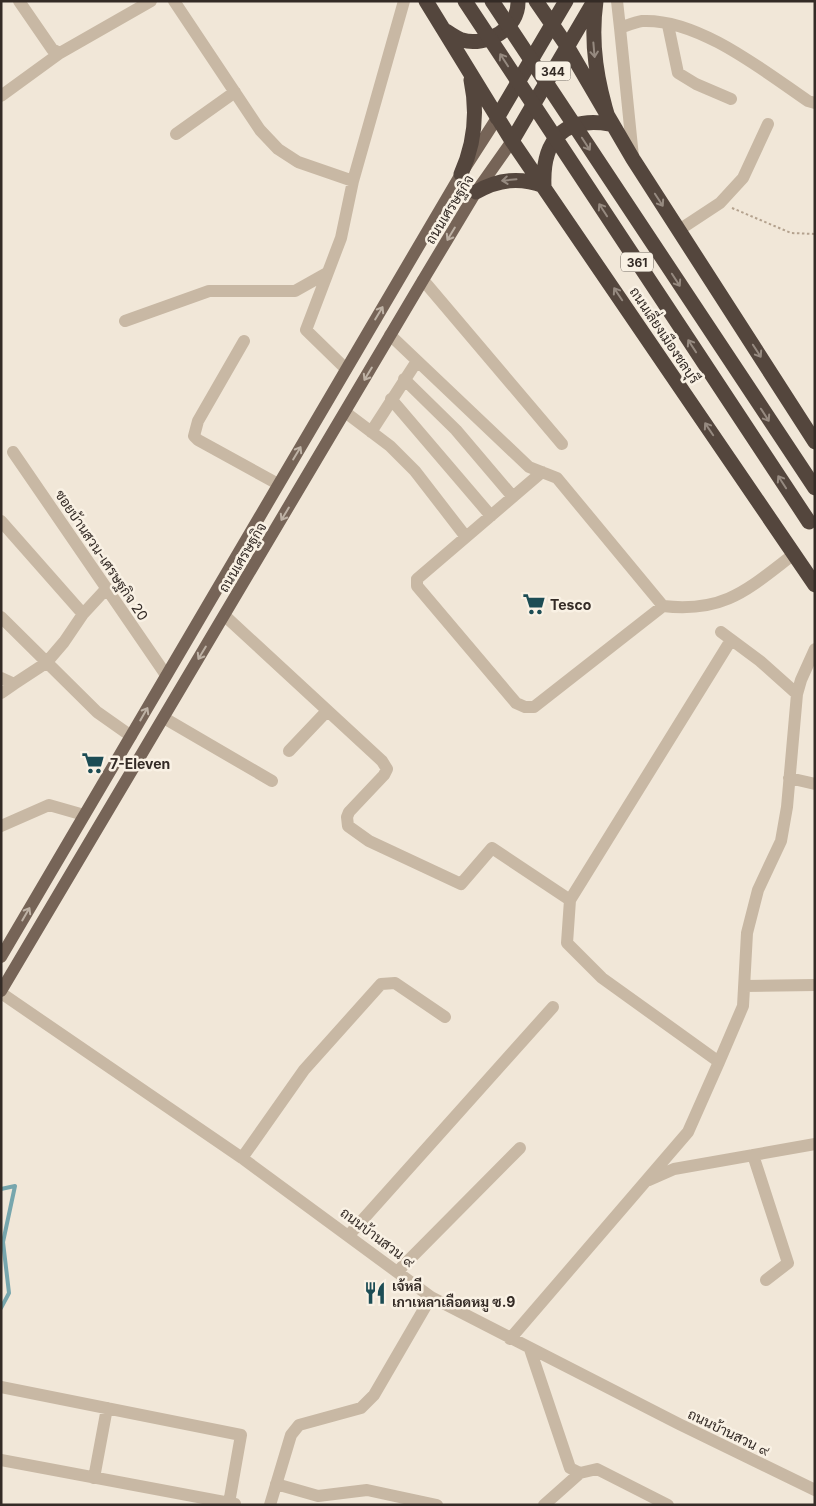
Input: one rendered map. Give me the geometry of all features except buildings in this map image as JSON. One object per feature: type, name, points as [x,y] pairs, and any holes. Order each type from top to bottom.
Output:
[{"type":"highway","name":"ถนนเลี่ยงเมืองชลบุรี","points":[[426,1],[512,141],[815,585]]},
{"type":"highway","name":"ถนนเลี่ยงเมืองชลบุรี","points":[[465,1],[812,527]]},
{"type":"highway","name":"361","points":[[492,1],[815,488]]},
{"type":"highway","points":[[444,30],[460,40],[479,42],[497,36],[511,23],[518,1]]},
{"type":"highway","points":[[536,1],[568,46],[610,124],[815,442]]},
{"type":"highway","name":"344","points":[[498,118],[566,1]]},
{"type":"highway","points":[[595,1],[593,40],[595,62],[610,124]]},
{"type":"highway","name":"344","points":[[512,141],[595,1]]},
{"type":"highway","points":[[462,174],[473,143],[476,111],[470,79],[464,63]]},
{"type":"highway","points":[[476,192],[498,182],[509,180],[527,181],[544,186],[546,153],[554,139],[566,129],[580,122],[596,121],[610,124]]},
{"type":"main road","name":"ถนนเศรษฐกิจ","points":[[1,957],[346,369],[462,174],[498,118]]},
{"type":"main road","name":"ถนนเศรษฐกิจ","points":[[1,992],[423,280],[476,192],[512,141]]},
{"type":"main road","points":[[278,484],[296,495]]},
{"type":"street","points":[[174,1],[260,130],[278,150],[298,162],[354,181]]},
{"type":"street","points":[[346,369],[306,330],[341,238],[354,181],[404,1]]},
{"type":"street","points":[[617,1],[633,160]]},
{"type":"street","points":[[23,2],[52,48],[60,53]]},
{"type":"street","points":[[1,96],[60,53],[145,3]]},
{"type":"street","points":[[620,28],[641,21],[668,25],[697,33],[735,51],[808,101],[815,103]]},
{"type":"street","points":[[668,25],[678,73],[696,84],[731,99]]},
{"type":"street","points":[[176,134],[235,92]]},
{"type":"street","points":[[680,230],[720,203],[743,178],[768,124]]},
{"type":"street","points":[[125,321],[210,291],[295,291],[327,273]]},
{"type":"street","points":[[423,280],[562,444]]},
{"type":"street","points":[[390,335],[530,467],[557,478],[663,606],[678,608],[707,605],[730,599],[744,593],[794,554]]},
{"type":"street","points":[[244,341],[198,421],[194,436],[278,484]]},
{"type":"street","points":[[371,432],[390,399],[417,360]]},
{"type":"street","points":[[404,379],[456,430],[513,497]]},
{"type":"street","points":[[390,399],[490,516]]},
{"type":"street","points":[[345,412],[390,446],[415,471],[466,537]]},
{"type":"street","name":"ซอยบ้านสวน-เศรษฐกิจ 20","points":[[13,452],[166,675]]},
{"type":"street","points":[[542,472],[418,579],[416,586],[516,703],[525,708],[534,707],[663,606]]},
{"type":"street","points":[[1,521],[83,614]]},
{"type":"street","points":[[1,693],[46,663],[64,642],[83,614],[106,588]]},
{"type":"street","points":[[224,616],[382,761],[387,769],[384,776],[350,812],[347,817],[348,826],[369,841],[461,884],[492,848],[570,900]]},
{"type":"street","points":[[1,617],[97,712],[131,736]]},
{"type":"street","points":[[719,1062],[602,978],[567,943],[570,900],[726,636],[797,694]]},
{"type":"street","points":[[510,1339],[688,1132],[719,1062],[742,1006],[747,933],[758,890],[781,841],[790,778],[797,694],[815,649]]},
{"type":"street","points":[[1,678],[14,684]]},
{"type":"street","points":[[289,751],[327,712]]},
{"type":"street","points":[[164,718],[272,781]]},
{"type":"street","points":[[790,778],[815,784]]},
{"type":"street","points":[[1,826],[49,805],[84,815]]},
{"type":"street","points":[[242,1158],[304,1070],[381,984],[395,983],[444,1017]]},
{"type":"street","points":[[744,986],[815,985]]},
{"type":"street","name":"ถนนบ้านสวน ๙","points":[[1,992],[242,1158],[431,1296],[510,1339],[741,1456],[815,1490]]},
{"type":"street","points":[[350,1235],[553,1007]]},
{"type":"street","points":[[647,1181],[674,1169],[815,1144]]},
{"type":"street","points":[[398,1271],[520,1148]]},
{"type":"street","points":[[753,1155],[788,1263],[766,1280]]},
{"type":"street","points":[[270,1505],[291,1435],[299,1425],[361,1408],[374,1395],[431,1296]]},
{"type":"street","points":[[530,1349],[570,1468],[580,1473]]},
{"type":"street","points":[[1,1387],[241,1435],[232,1503],[1,1460]]},
{"type":"street","points":[[94,1478],[107,1408]]},
{"type":"street","points":[[544,1505],[580,1473],[597,1469],[668,1505]]},
{"type":"street","points":[[276,1484],[318,1496],[366,1490],[437,1505]]},
{"type":"path","points":[[720,203],[790,233],[815,234]]},
{"type":"waterway","points":[[1,1189],[15,1186],[3,1242],[9,1293],[1,1308]]},
{"type":"place","name":"Tesco","points":[[534,604]]},
{"type":"place","name":"7-Eleven","points":[[93,763]]},
{"type":"place","name":"เจ้หลี เกาเหลาเลือดหมู ซ.9","points":[[375,1293]]}]
